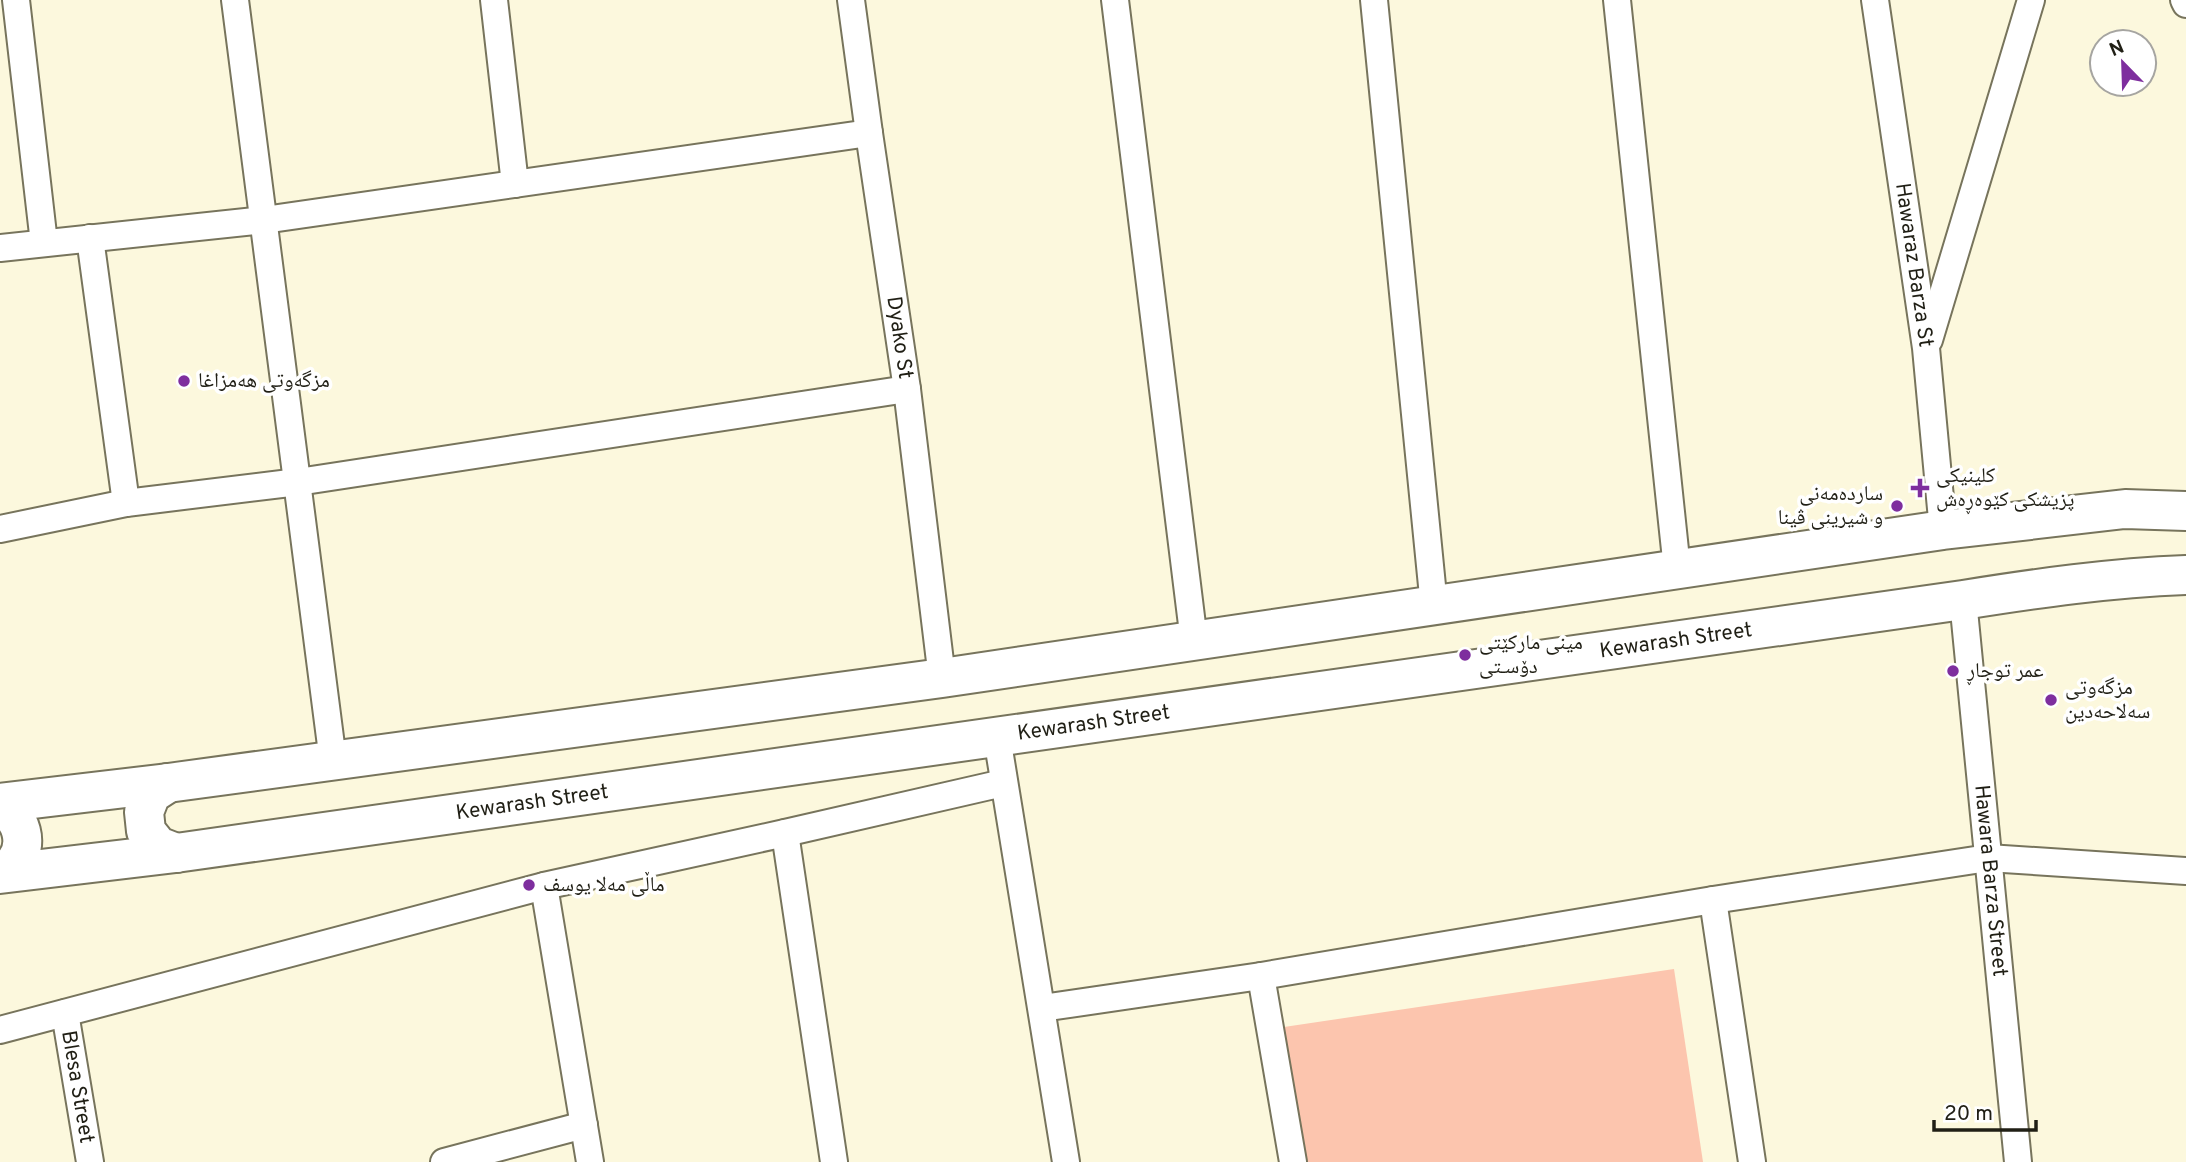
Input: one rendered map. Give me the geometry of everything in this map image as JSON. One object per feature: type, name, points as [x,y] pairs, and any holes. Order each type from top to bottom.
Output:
[{"type":"main road","points":[[0,806],[942,678],[1943,530],[2125,509],[2186,510]]},
{"type":"main road","name":"Kewarash Street","points":[[0,873],[176,853],[2062,584],[2186,575]]},
{"type":"main road","points":[[167,783],[152,794],[144,812],[146,831],[158,846],[176,853]]},
{"type":"main road","points":[[0,806],[20,825],[23,844],[15,862],[0,873]]},
{"type":"street","points":[[16,0],[44,243]]},
{"type":"street","points":[[235,0],[333,761]]},
{"type":"street","points":[[494,0],[515,184]]},
{"type":"street","name":"Dyako St","points":[[852,0],[907,389],[942,678]]},
{"type":"street","points":[[1115,0],[1194,641]]},
{"type":"street","points":[[1374,0],[1434,607]]},
{"type":"street","points":[[1618,0],[1677,569]]},
{"type":"street","name":"Hawaraz Barza St","points":[[1875,0],[1926,348],[1943,530]]},
{"type":"street","points":[[1926,348],[2031,0]]},
{"type":"street","points":[[0,248],[264,220],[869,133]]},
{"type":"street","points":[[90,238],[126,503]]},
{"type":"street","points":[[0,529],[126,503],[298,482],[907,389]]},
{"type":"street","name":"Hawara Barza Street","points":[[1963,600],[2018,1162]]},
{"type":"street","points":[[997,737],[1066,1162]]},
{"type":"street","points":[[0,1030],[544,886],[1003,783]]},
{"type":"street","points":[[785,833],[834,1162]]},
{"type":"street","points":[[1042,1009],[1988,858],[2186,871]]},
{"type":"street","points":[[544,886],[590,1162]]},
{"type":"street","points":[[1713,900],[1752,1162]]},
{"type":"street","points":[[1261,976],[1293,1162]]},
{"type":"street","name":"Blesa Street","points":[[65,1013],[90,1162]]},
{"type":"street","points":[[444,1162],[584,1125]]},
{"type":"shaded area","points":[[1674,969],[1703,1162],[1304,1162],[1284,1027]]},
{"type":"place","name":"مزگەوتی هەمزاغا","points":[[184,381]]},
{"type":"place","name":"كلینیكی پزیشكی كێوەڕەش","points":[[1920,488]]},
{"type":"place","name":"سارده‌مه‌نی و شیرینی ڤینا","points":[[1897,506]]},
{"type":"place","name":"مینی مارکێتی دۆسـتی","points":[[1465,655]]},
{"type":"place","name":"عمر توجاڕ","points":[[1953,671]]},
{"type":"place","name":"مزگەوتی سەلاحەدین","points":[[2051,700]]},
{"type":"place","name":"ماڵی مەلا یوسف","points":[[529,885]]}]
